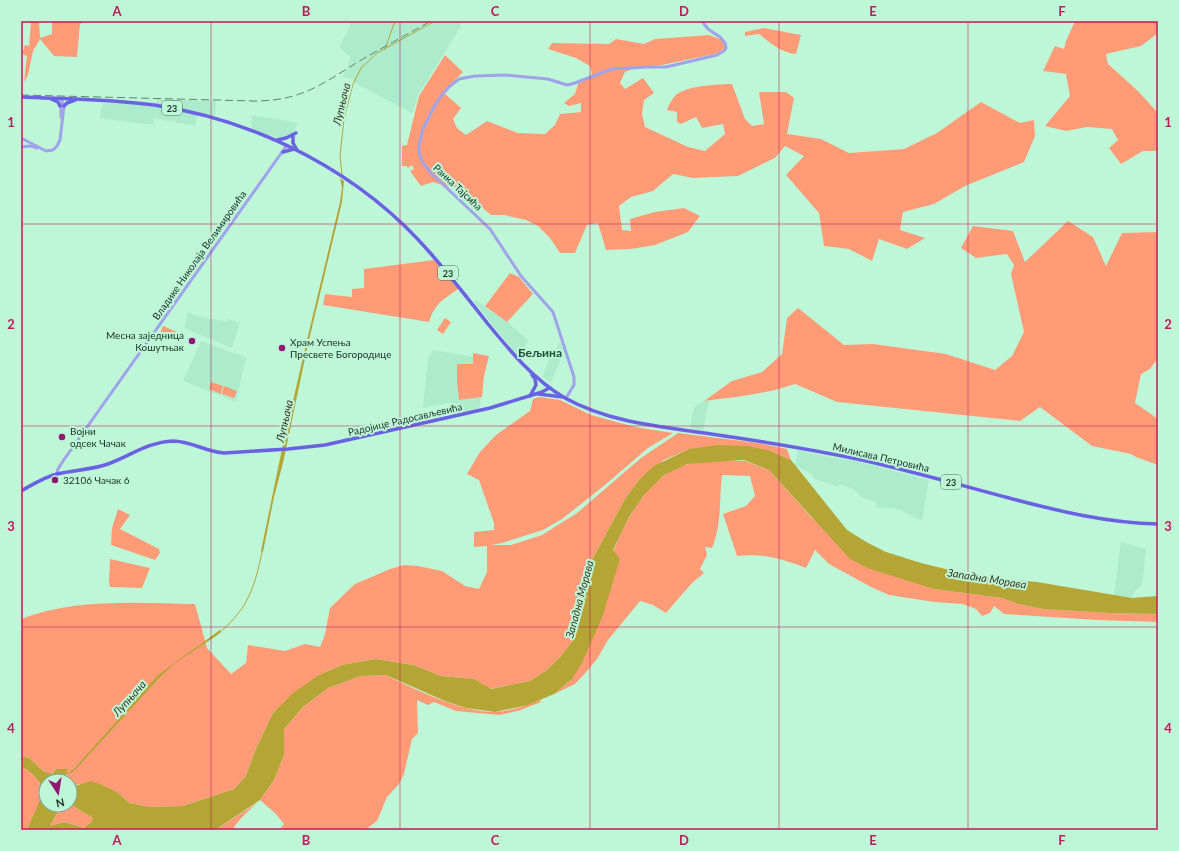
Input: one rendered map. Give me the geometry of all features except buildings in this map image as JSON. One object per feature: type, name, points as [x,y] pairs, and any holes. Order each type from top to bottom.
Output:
[{"type":"main road","name":"23","points":[[21,97],[125,102],[181,110],[222,120],[296,149],[346,179],[377,202],[418,239],[510,350],[549,388],[564,397]]},
{"type":"main road","points":[[50,98],[57,101],[62,106],[76,100]]},
{"type":"main road","points":[[293,137],[296,149],[283,151],[278,141],[296,133]]},
{"type":"main road","points":[[530,370],[536,385],[530,396]]},
{"type":"main road","name":"Радојице Радосављевића","points":[[21,491],[48,477],[103,465],[140,449],[163,442],[177,441],[224,453],[312,447],[490,408],[530,396],[549,388]]},
{"type":"main road","points":[[535,394],[564,397]]},
{"type":"main road","name":"Милисава Петровића","points":[[564,397],[598,413],[634,422],[757,441],[861,460],[1077,515],[1124,522],[1158,524]]},
{"type":"street","name":"Ранка Тајсића","points":[[564,397],[574,385],[574,377],[553,312],[531,290],[490,229],[430,172],[423,163],[418,149],[423,128],[441,96],[453,83],[464,77],[505,75],[548,79],[565,85],[612,69],[666,67],[717,56],[726,48],[724,41],[708,29],[702,21]]},
{"type":"street","points":[[21,147],[31,146],[46,151],[54,149],[59,144],[63,100]]},
{"type":"street","points":[[22,138],[41,149]]},
{"type":"street","name":"Владике Николаја Велимировића","points":[[57,474],[63,461],[287,145]]},
{"type":"shaded area","points":[[31,21],[39,21],[40,38],[52,34],[52,21],[86,21],[80,24],[77,57],[54,56],[40,39],[33,51],[28,75],[24,82],[27,56],[22,54],[25,45],[29,46]]},
{"type":"shaded area","points":[[352,21],[459,21],[461,26],[418,95],[412,113],[355,83],[353,79],[342,77],[348,67],[350,57],[339,46]]},
{"type":"shaded area","points":[[1075,21],[1158,21],[1158,33],[1141,46],[1106,54],[1108,64],[1138,91],[1158,113],[1158,151],[1143,151],[1121,164],[1109,148],[1118,140],[1112,129],[1087,127],[1066,131],[1045,126],[1070,96],[1066,74],[1043,71],[1055,46],[1064,49]]},
{"type":"shaded area","points":[[764,28],[801,35],[796,54],[781,50],[759,34],[745,36],[745,32]]},
{"type":"shaded area","points":[[709,35],[722,40],[725,48],[719,53],[662,65],[636,67],[625,72],[620,83],[625,89],[643,78],[654,93],[644,100],[642,114],[645,127],[688,147],[705,151],[725,134],[723,124],[702,128],[696,117],[681,124],[677,122],[677,112],[667,110],[671,101],[675,96],[685,90],[702,86],[726,84],[732,84],[745,119],[752,126],[764,124],[759,92],[786,92],[794,98],[787,134],[821,139],[849,153],[904,149],[937,133],[981,102],[1020,123],[1034,120],[1035,136],[1024,162],[965,186],[934,204],[903,212],[900,230],[925,238],[907,249],[879,239],[872,261],[849,249],[824,246],[819,213],[786,175],[804,156],[785,146],[775,158],[738,176],[693,178],[673,174],[653,191],[631,197],[619,206],[622,230],[631,231],[630,219],[655,212],[684,208],[700,216],[688,232],[655,245],[631,249],[606,250],[598,223],[587,225],[575,253],[560,253],[550,238],[538,226],[526,220],[504,215],[491,215],[458,187],[449,187],[433,182],[421,186],[410,171],[414,169],[412,165],[408,168],[406,166],[402,166],[402,146],[407,145],[419,96],[445,55],[463,72],[443,92],[461,108],[453,119],[457,128],[466,135],[487,121],[518,133],[545,134],[555,125],[560,114],[581,112],[581,103],[569,106],[564,103],[575,94],[578,84],[592,74],[590,66],[576,58],[548,49],[552,43],[609,44],[616,39],[644,44],[655,39]]},
{"type":"shaded area","points":[[157,99],[216,101],[215,116],[156,104]]},
{"type":"shaded area","points":[[111,103],[141,105],[197,115],[195,126],[154,118],[153,125],[100,118],[102,104]]},
{"type":"shaded area","points":[[252,115],[298,123],[293,132],[285,138],[280,138],[251,128]]},
{"type":"shaded area","points":[[1068,221],[1093,237],[1106,266],[1122,233],[1158,232],[1158,358],[1150,369],[1141,374],[1135,403],[1158,419],[1158,465],[1131,454],[1092,446],[1040,407],[1020,421],[837,402],[795,384],[762,393],[704,401],[732,381],[762,372],[782,354],[787,318],[798,308],[844,345],[873,344],[946,354],[995,370],[1012,356],[1024,332],[1011,274],[1014,265],[1007,254],[976,258],[961,248],[973,226],[1013,231],[1025,262]]},
{"type":"shaded area","points":[[434,260],[458,289],[437,306],[429,322],[323,305],[325,294],[352,297],[352,289],[364,288],[364,269]]},
{"type":"shaded area","points":[[510,273],[519,277],[533,294],[507,322],[485,306]]},
{"type":"shaded area","points":[[475,299],[507,322],[528,340],[520,359],[475,303]]},
{"type":"shaded area","points":[[188,312],[196,316],[227,322],[228,319],[240,323],[232,348],[184,328]]},
{"type":"shaded area","points":[[445,318],[451,322],[443,334],[437,330]]},
{"type":"shaded area","points":[[163,326],[177,332],[173,339],[160,333]]},
{"type":"shaded area","points":[[201,341],[247,358],[244,365],[236,402],[183,381]]},
{"type":"shaded area","points":[[560,341],[564,351],[551,383],[543,377],[551,352],[554,354]]},
{"type":"shaded area","points":[[433,350],[473,357],[473,364],[457,382],[459,400],[481,397],[479,408],[452,415],[452,402],[423,408],[428,359]]},
{"type":"shaded area","points":[[473,353],[489,356],[484,376],[482,397],[459,400],[457,364],[473,364]]},
{"type":"shaded area","points":[[211,382],[223,386],[221,394],[209,389]]},
{"type":"shaded area","points":[[224,386],[237,391],[234,398],[222,394]]},
{"type":"shaded area","points":[[539,397],[560,400],[591,415],[635,427],[673,433],[648,448],[562,519],[543,530],[491,545],[511,545],[542,535],[577,513],[641,458],[678,433],[758,443],[787,449],[791,460],[771,451],[689,449],[664,460],[639,480],[625,499],[592,560],[572,642],[547,670],[530,681],[490,689],[474,679],[441,676],[413,665],[376,659],[342,665],[319,675],[273,713],[255,751],[246,776],[234,789],[183,806],[150,807],[129,803],[117,792],[78,784],[78,773],[60,773],[56,769],[53,773],[49,773],[43,771],[29,758],[21,756],[21,619],[42,612],[63,608],[107,603],[195,604],[207,648],[231,674],[246,663],[248,645],[285,651],[305,644],[320,647],[325,634],[330,608],[355,584],[390,569],[404,565],[442,571],[465,586],[479,589],[487,572],[487,546],[474,547],[474,532],[494,530],[494,523],[479,480],[467,474],[480,452],[496,435],[530,411],[533,399]]},
{"type":"shaded area","points":[[704,401],[709,401],[703,431],[690,428],[694,407]]},
{"type":"shaded area","points":[[798,450],[860,462],[929,480],[922,521],[898,509],[876,507],[876,502],[863,498],[853,489],[840,484],[838,487],[814,479],[813,475],[795,465]]},
{"type":"shaded area","points":[[709,461],[745,461],[769,470],[813,519],[934,589],[1002,598],[1018,604],[1043,609],[1158,614],[1158,622],[1096,620],[1004,614],[994,606],[990,613],[982,616],[976,609],[963,604],[934,602],[889,595],[829,564],[815,550],[806,568],[764,556],[737,556],[723,514],[746,506],[755,496],[750,476],[722,475],[720,512],[717,530],[712,548],[705,547],[707,555],[700,569],[704,573],[692,583],[666,613],[653,605],[640,601],[608,640],[597,659],[575,684],[554,694],[573,677],[610,560],[633,510],[648,490],[667,474],[688,464]]},
{"type":"shaded area","points":[[118,509],[130,515],[120,529],[159,549],[160,553],[155,560],[111,545],[112,528]]},
{"type":"shaded area","points":[[1121,542],[1146,549],[1142,585],[1135,591],[1132,598],[1114,595]]},
{"type":"shaded area","points":[[110,559],[150,568],[142,588],[110,587]]},
{"type":"shaded area","points":[[386,675],[439,699],[469,709],[495,712],[512,709],[540,700],[541,702],[518,711],[499,715],[456,711],[434,702],[428,705],[417,700],[418,733],[412,739],[404,774],[399,784],[387,797],[377,821],[365,830],[279,830],[284,824],[276,814],[260,800],[274,780],[284,755],[284,729],[303,707],[328,688],[361,676]]},
{"type":"shaded area","points":[[21,767],[29,771],[38,780],[38,810],[27,830],[21,830]]},
{"type":"shaded area","points":[[257,803],[240,819],[233,830],[212,830],[218,828]]},
{"type":"shaded area","points":[[78,809],[93,818],[84,828],[64,822],[50,826],[57,813],[78,813]]},
{"type":"water","points":[[340,178],[344,181],[342,202],[308,344],[263,552],[261,551],[282,449],[340,202],[342,188]]},
{"type":"water","name":"Западна Морава","points":[[717,445],[748,446],[771,451],[791,460],[847,530],[886,552],[921,563],[974,576],[1037,582],[1132,598],[1158,596],[1158,614],[1110,613],[1043,609],[1018,604],[1002,598],[934,589],[870,569],[850,559],[769,470],[744,460],[687,464],[664,475],[643,496],[629,517],[613,550],[620,559],[602,618],[582,663],[572,679],[554,694],[528,705],[495,712],[466,708],[445,701],[386,675],[361,676],[328,688],[303,707],[284,729],[284,755],[274,780],[260,800],[218,828],[212,830],[119,830],[112,828],[107,830],[69,830],[63,828],[58,830],[27,830],[38,805],[38,813],[57,813],[50,826],[64,822],[84,828],[93,818],[78,809],[78,785],[91,781],[117,792],[129,803],[150,807],[183,806],[234,789],[246,776],[255,751],[273,713],[294,692],[319,675],[342,665],[376,659],[413,665],[441,676],[474,679],[491,689],[530,681],[547,670],[572,642],[592,560],[625,499],[639,480],[654,466],[689,449]]},
{"type":"water","points":[[220,630],[221,632],[216,636],[174,664],[161,676],[71,773],[70,771],[73,770],[158,675]]},
{"type":"water","points":[[21,756],[29,758],[43,771],[49,773],[38,773],[38,780],[29,771],[21,767]]},
{"type":"water","points":[[56,769],[68,769],[66,773],[53,773]]},
{"type":"waterway","points":[[385,49],[395,21]]},
{"type":"waterway","name":"Лупњача","points":[[342,174],[340,156],[344,119],[353,84],[361,68],[377,53],[435,21]]},
{"type":"waterway","name":"Лупњача","points":[[220,632],[230,623],[244,606],[253,586],[262,552]]},
{"type":"railway","points":[[21,95],[254,101],[286,98],[324,83],[371,54],[431,21]]},
{"type":"place","name":"Месна заједница Кошутњак","points":[[192,341]]},
{"type":"place","name":"Храм Успења Пресвете Богородице","points":[[282,348]]},
{"type":"place","name":"Војни одсек Чачак","points":[[62,437]]},
{"type":"place","name":"32106 Чачак 6","points":[[55,480]]},
{"type":"district","name":"Бељина","points":[[540,352]]}]
